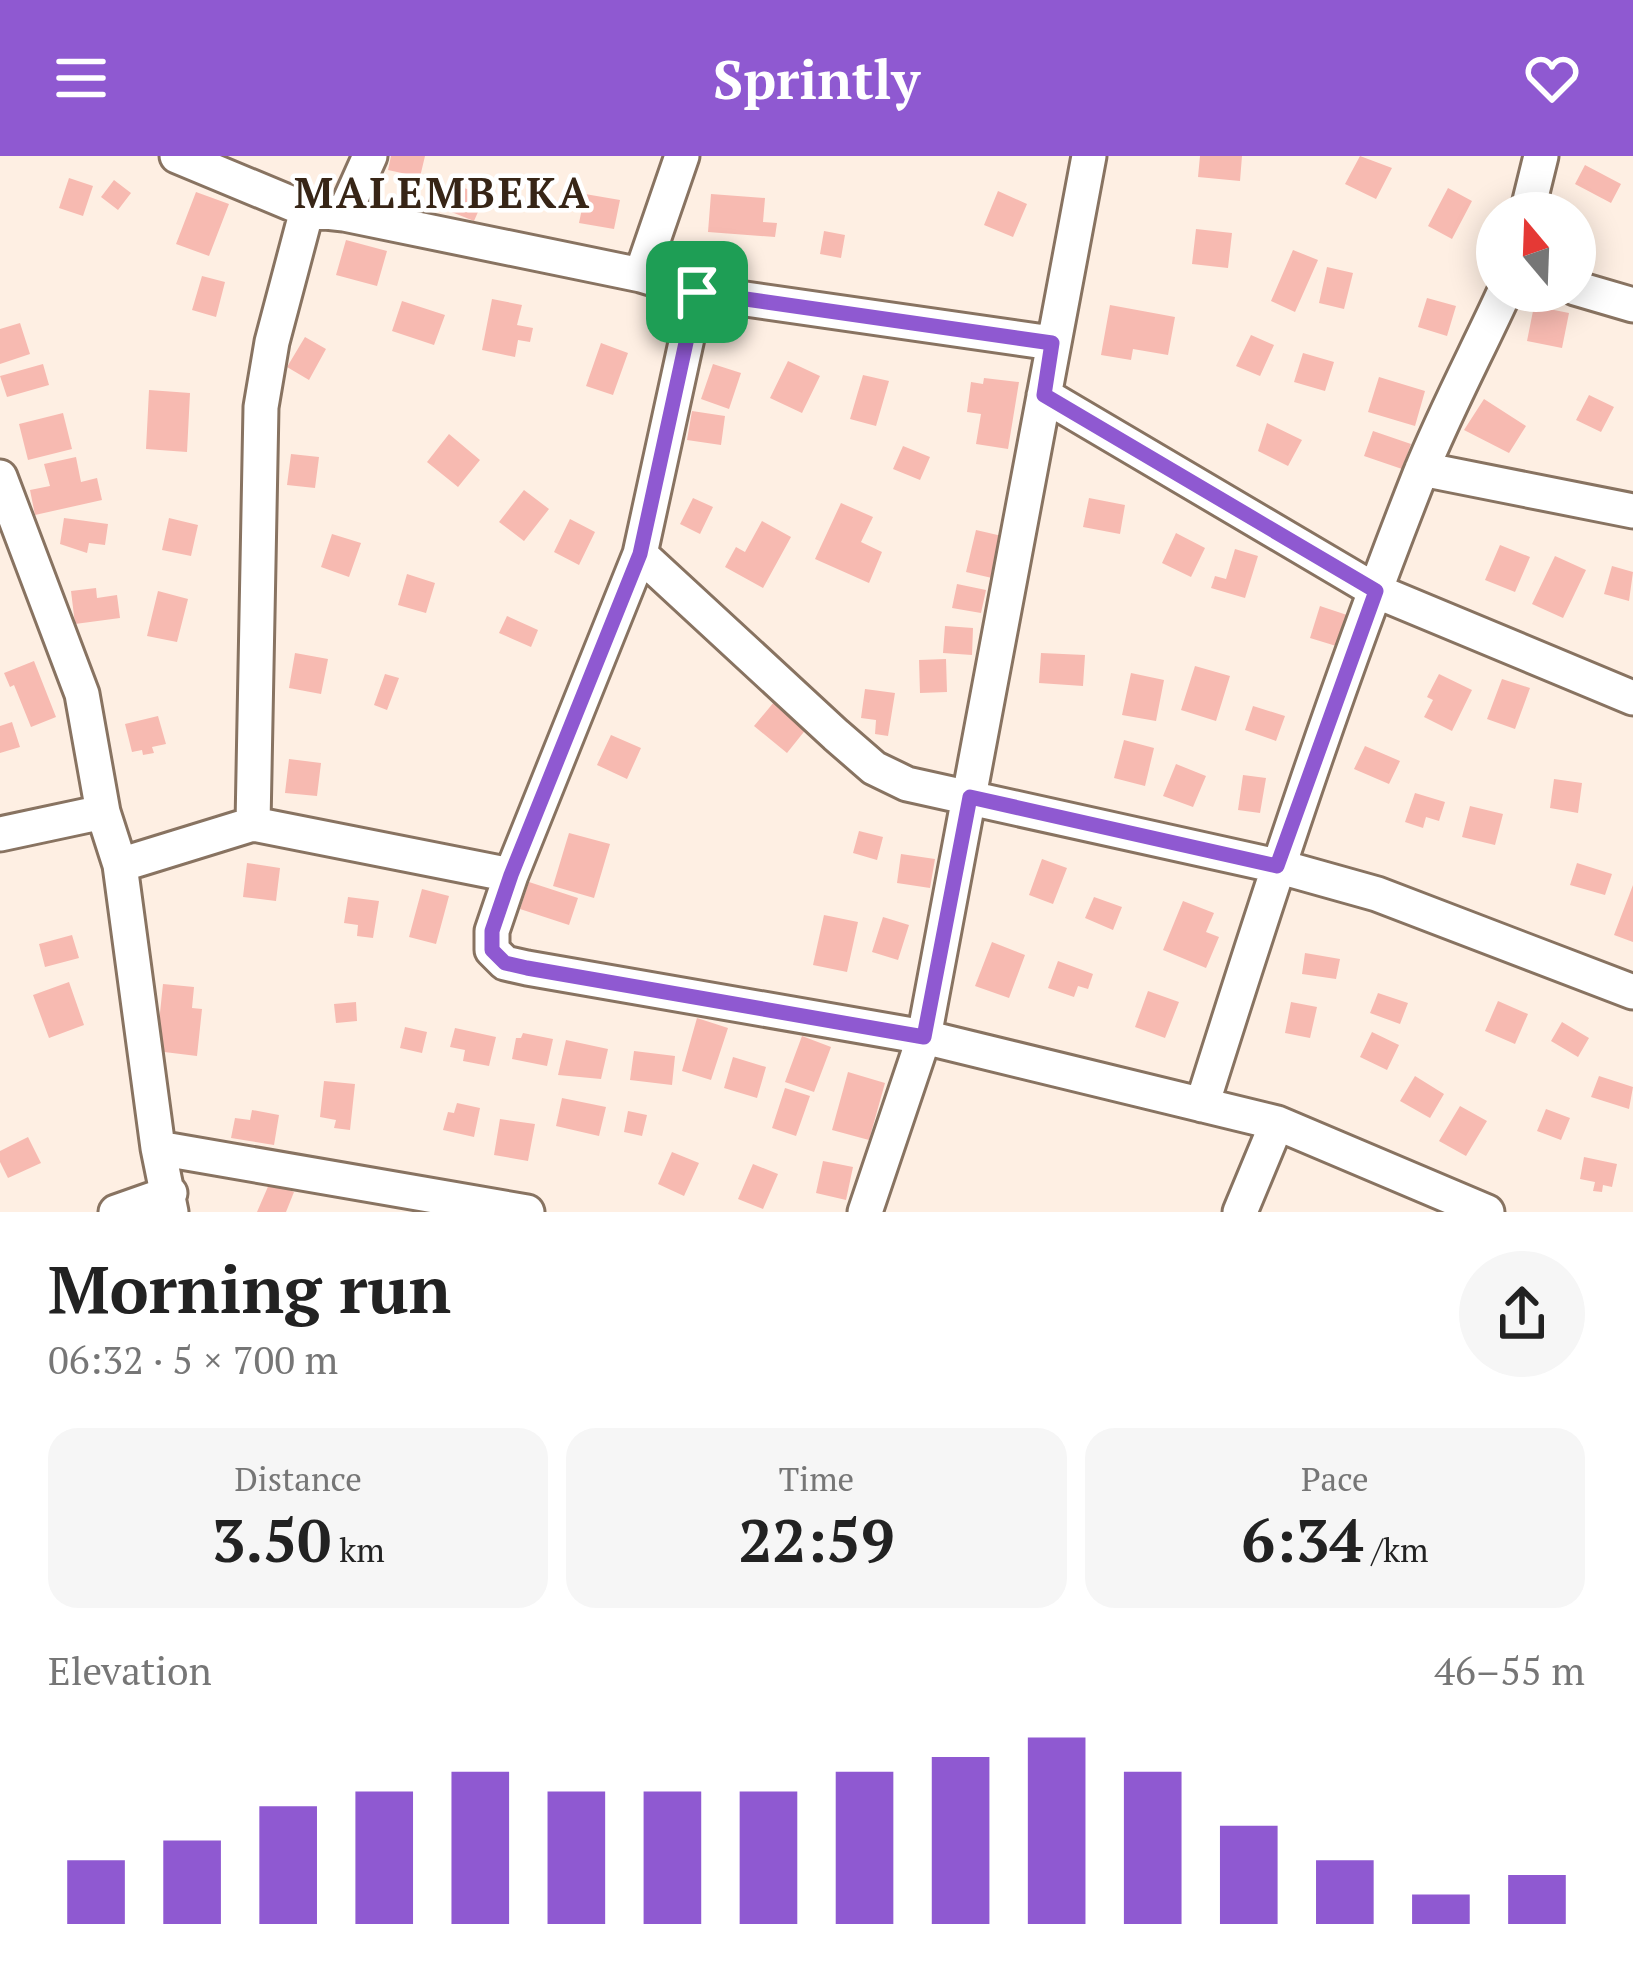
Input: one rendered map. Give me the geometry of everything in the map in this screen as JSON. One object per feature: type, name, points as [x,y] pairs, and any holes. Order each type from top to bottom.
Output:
[{"type":"street","points":[[178,156],[307,210],[641,275],[697,292],[1052,343]]},
{"type":"street","points":[[344,214],[370,156]]},
{"type":"street","points":[[641,275],[682,156]]},
{"type":"street","points":[[865,1212],[924,1037],[1089,156]]},
{"type":"street","points":[[1532,192],[1540,156]]},
{"type":"street","points":[[253,824],[261,407],[272,341],[307,210]]},
{"type":"street","points":[[697,292],[640,554],[511,875],[492,931],[492,950],[505,963],[924,1037],[1277,1124],[1487,1212]]},
{"type":"street","points":[[1596,294],[1633,304]]},
{"type":"street","points":[[1202,1105],[1277,866],[1376,591],[1422,470],[1495,312]]},
{"type":"street","points":[[1044,395],[1376,591],[1633,698]]},
{"type":"street","points":[[1422,470],[1633,511]]},
{"type":"street","points":[[0,477],[82,694],[103,812],[121,865],[158,1148],[170,1203],[116,1212]]},
{"type":"street","points":[[640,554],[874,768],[908,784],[1277,866],[1377,894],[1633,992]]},
{"type":"street","points":[[0,834],[103,812]]},
{"type":"street","points":[[121,865],[253,824],[511,875]]},
{"type":"street","points":[[1240,1212],[1277,1124]]},
{"type":"street","points":[[158,1148],[527,1212]]},
{"type":"building","points":[[391,156],[425,156],[420,177],[388,170]]},
{"type":"building","points":[[1200,156],[1242,156],[1240,181],[1198,177]]},
{"type":"building","points":[[1360,156],[1392,168],[1376,199],[1345,184]]},
{"type":"building","points":[[1585,165],[1621,184],[1611,203],[1575,184]]},
{"type":"building","points":[[69,178],[93,186],[83,216],[59,208]]},
{"type":"building","points":[[114,180],[131,193],[118,210],[101,197]]},
{"type":"building","points":[[454,184],[485,196],[474,221],[444,209]]},
{"type":"building","points":[[1448,188],[1472,201],[1452,239],[1428,226]]},
{"type":"building","points":[[998,191],[1027,204],[1013,237],[984,225]]},
{"type":"building","points":[[196,192],[229,204],[209,256],[176,244]]},
{"type":"building","points":[[585,194],[620,200],[614,229],[579,223]]},
{"type":"building","points":[[711,194],[765,198],[763,222],[777,223],[775,237],[708,232]]},
{"type":"building","points":[[1196,229],[1232,233],[1228,268],[1192,264]]},
{"type":"building","points":[[824,231],[845,235],[841,258],[820,254]]},
{"type":"building","points":[[346,240],[387,251],[377,286],[336,275]]},
{"type":"building","points":[[1293,250],[1318,260],[1295,312],[1271,301]]},
{"type":"building","points":[[1327,267],[1353,273],[1344,309],[1319,303]]},
{"type":"building","points":[[202,276],[225,282],[216,317],[192,310]]},
{"type":"building","points":[[1427,298],[1456,306],[1447,336],[1418,327]]},
{"type":"building","points":[[492,299],[522,305],[517,325],[533,328],[530,342],[518,340],[515,357],[482,350]]},
{"type":"building","points":[[402,301],[445,315],[434,345],[392,331]]},
{"type":"building","points":[[1110,305],[1175,317],[1168,355],[1133,349],[1131,360],[1101,355]]},
{"type":"building","points":[[1533,312],[1569,313],[1562,348],[1527,341]]},
{"type":"building","points":[[20,323],[30,354],[0,364],[0,329]]},
{"type":"building","points":[[1251,335],[1274,345],[1260,376],[1236,366]]},
{"type":"building","points":[[305,337],[326,349],[309,380],[287,367]]},
{"type":"building","points":[[601,343],[628,353],[613,395],[586,386]]},
{"type":"building","points":[[1303,353],[1334,362],[1325,391],[1294,382]]},
{"type":"building","points":[[788,361],[820,376],[802,413],[770,398]]},
{"type":"building","points":[[43,364],[49,385],[7,397],[0,376]]},
{"type":"building","points":[[713,364],[741,373],[729,409],[701,399]]},
{"type":"building","points":[[863,375],[889,381],[876,426],[850,419]]},
{"type":"building","points":[[1379,377],[1425,391],[1415,426],[1368,412]]},
{"type":"building","points":[[984,378],[1019,382],[1008,449],[976,444],[981,414],[967,412],[971,382],[983,384]]},
{"type":"building","points":[[149,390],[190,393],[187,452],[146,449]]},
{"type":"building","points":[[1589,395],[1614,407],[1601,432],[1576,420]]},
{"type":"building","points":[[1484,399],[1526,426],[1509,453],[1464,430]]},
{"type":"building","points":[[692,411],[725,416],[721,445],[687,440]]},
{"type":"building","points":[[63,413],[72,449],[28,460],[19,424]]},
{"type":"building","points":[[1267,423],[1302,440],[1288,466],[1258,451]]},
{"type":"building","points":[[1373,431],[1411,444],[1402,469],[1364,456]]},
{"type":"building","points":[[449,434],[480,460],[458,487],[427,462]]},
{"type":"building","points":[[903,446],[930,457],[920,480],[893,469]]},
{"type":"building","points":[[291,454],[319,457],[315,488],[287,485]]},
{"type":"building","points":[[76,457],[81,482],[97,478],[102,500],[35,515],[30,490],[50,486],[44,464]]},
{"type":"building","points":[[524,490],[549,509],[524,541],[499,522]]},
{"type":"building","points":[[693,498],[713,507],[700,534],[680,524]]},
{"type":"building","points":[[1089,498],[1125,505],[1120,534],[1083,527]]},
{"type":"building","points":[[841,503],[873,517],[861,542],[882,552],[869,583],[815,559]]},
{"type":"building","points":[[64,518],[108,524],[105,545],[89,543],[87,553],[60,544]]},
{"type":"building","points":[[169,518],[198,525],[191,556],[162,550]]},
{"type":"building","points":[[570,519],[595,532],[579,565],[554,552]]},
{"type":"building","points":[[762,521],[791,537],[763,588],[725,567],[736,547],[745,552]]},
{"type":"building","points":[[976,530],[1002,536],[992,578],[966,572]]},
{"type":"building","points":[[1176,533],[1205,548],[1191,577],[1162,563]]},
{"type":"building","points":[[332,534],[361,543],[349,577],[321,567]]},
{"type":"building","points":[[1500,545],[1530,557],[1515,592],[1485,580]]},
{"type":"building","points":[[1235,549],[1258,556],[1245,598],[1211,588],[1215,576],[1226,579]]},
{"type":"building","points":[[1555,556],[1586,570],[1563,618],[1532,604]]},
{"type":"building","points":[[1612,566],[1633,572],[1629,601],[1604,594]]},
{"type":"building","points":[[407,574],[435,583],[426,613],[398,605]]},
{"type":"building","points":[[957,584],[986,590],[981,613],[952,608]]},
{"type":"building","points":[[96,588],[97,598],[117,595],[120,618],[75,624],[71,591]]},
{"type":"building","points":[[158,591],[188,599],[177,642],[147,636]]},
{"type":"building","points":[[1320,606],[1356,618],[1346,649],[1310,638]]},
{"type":"building","points":[[507,616],[538,630],[531,647],[499,633]]},
{"type":"building","points":[[945,626],[973,628],[972,655],[943,653]]},
{"type":"building","points":[[295,653],[328,659],[321,694],[289,688]]},
{"type":"building","points":[[1041,653],[1085,655],[1083,686],[1039,683]]},
{"type":"building","points":[[946,659],[947,692],[920,693],[919,660]]},
{"type":"building","points":[[34,661],[56,717],[31,727],[4,673]]},
{"type":"building","points":[[1195,666],[1230,676],[1216,721],[1181,710]]},
{"type":"building","points":[[1131,673],[1164,680],[1156,721],[1122,715]]},
{"type":"building","points":[[385,674],[399,678],[387,710],[374,705]]},
{"type":"building","points":[[1439,674],[1472,690],[1452,731],[1424,717],[1433,700],[1427,697]]},
{"type":"building","points":[[1502,679],[1530,688],[1515,729],[1487,719]]},
{"type":"building","points":[[865,689],[895,693],[888,736],[875,734],[876,720],[861,718]]},
{"type":"building","points":[[774,702],[807,728],[787,753],[754,726]]},
{"type":"building","points":[[1253,706],[1285,716],[1276,741],[1245,730]]},
{"type":"building","points":[[158,716],[166,744],[152,747],[154,753],[132,752],[125,724]]},
{"type":"building","points":[[12,722],[20,747],[0,753],[0,726]]},
{"type":"building","points":[[611,735],[641,748],[627,779],[597,765]]},
{"type":"building","points":[[1124,740],[1154,748],[1145,786],[1114,778]]},
{"type":"building","points":[[1365,746],[1400,761],[1389,784],[1354,769]]},
{"type":"building","points":[[289,759],[321,763],[317,796],[285,793]]},
{"type":"building","points":[[1176,764],[1206,776],[1193,807],[1163,796]]},
{"type":"building","points":[[1243,775],[1266,778],[1260,813],[1238,810]]},
{"type":"building","points":[[1554,779],[1582,783],[1578,813],[1550,808]]},
{"type":"building","points":[[1415,793],[1445,802],[1439,821],[1426,817],[1423,828],[1405,822]]},
{"type":"building","points":[[1470,806],[1503,814],[1495,845],[1462,837]]},
{"type":"building","points":[[859,831],[883,837],[877,860],[853,853]]},
{"type":"building","points":[[569,833],[610,844],[594,898],[553,886]]},
{"type":"building","points":[[901,854],[935,859],[930,888],[897,883]]},
{"type":"building","points":[[1042,859],[1067,868],[1053,904],[1029,895]]},
{"type":"building","points":[[247,863],[280,868],[276,901],[243,897]]},
{"type":"building","points":[[1577,863],[1612,874],[1605,895],[1570,885]]},
{"type":"building","points":[[529,882],[578,898],[569,925],[520,909]]},
{"type":"building","points":[[1633,885],[1633,942],[1614,935]]},
{"type":"building","points":[[422,889],[449,896],[436,944],[409,937]]},
{"type":"building","points":[[348,897],[379,901],[373,938],[357,936],[358,925],[344,923]]},
{"type":"building","points":[[1094,897],[1122,907],[1113,930],[1085,918]]},
{"type":"building","points":[[1183,901],[1214,913],[1206,932],[1219,937],[1206,968],[1163,950]]},
{"type":"building","points":[[824,915],[858,922],[847,972],[813,965]]},
{"type":"building","points":[[883,917],[909,925],[898,960],[872,952]]},
{"type":"building","points":[[72,935],[79,958],[45,967],[39,944]]},
{"type":"building","points":[[992,942],[1025,955],[1009,998],[975,986]]},
{"type":"building","points":[[1305,953],[1340,959],[1336,979],[1302,974]]},
{"type":"building","points":[[1058,961],[1093,974],[1088,989],[1078,986],[1074,997],[1048,988]]},
{"type":"building","points":[[69,982],[84,1025],[49,1038],[33,995]]},
{"type":"building","points":[[163,984],[194,987],[192,1008],[202,1009],[197,1056],[156,1051]]},
{"type":"building","points":[[1148,991],[1179,1002],[1165,1038],[1135,1027]]},
{"type":"building","points":[[1378,993],[1408,1003],[1400,1024],[1370,1013]]},
{"type":"building","points":[[1498,1001],[1528,1014],[1515,1044],[1485,1031]]},
{"type":"building","points":[[356,1002],[357,1021],[336,1023],[334,1004]]},
{"type":"building","points":[[1291,1002],[1317,1007],[1310,1038],[1285,1033]]},
{"type":"building","points":[[697,1018],[728,1028],[711,1080],[682,1071]]},
{"type":"building","points":[[1562,1022],[1589,1038],[1578,1057],[1551,1041]]},
{"type":"building","points":[[405,1027],[427,1032],[422,1053],[400,1048]]},
{"type":"building","points":[[455,1028],[496,1037],[489,1066],[463,1061],[465,1050],[450,1047]]},
{"type":"building","points":[[1372,1032],[1399,1045],[1387,1070],[1360,1057]]},
{"type":"building","points":[[523,1033],[553,1039],[547,1066],[512,1059],[516,1038]]},
{"type":"building","points":[[802,1036],[831,1047],[814,1092],[785,1082]]},
{"type":"building","points":[[566,1040],[608,1049],[601,1079],[558,1075]]},
{"type":"building","points":[[634,1051],[675,1056],[672,1085],[630,1080]]},
{"type":"building","points":[[733,1057],[766,1067],[757,1098],[724,1088]]},
{"type":"building","points":[[848,1072],[885,1083],[869,1140],[832,1130]]},
{"type":"building","points":[[1415,1076],[1444,1094],[1430,1118],[1400,1101]]},
{"type":"building","points":[[1599,1076],[1633,1087],[1629,1109],[1591,1097]]},
{"type":"building","points":[[324,1081],[355,1084],[350,1130],[334,1128],[336,1120],[320,1117]]},
{"type":"building","points":[[785,1088],[810,1096],[796,1136],[772,1128]]},
{"type":"building","points":[[562,1098],[606,1107],[599,1136],[556,1126]]},
{"type":"building","points":[[457,1103],[480,1108],[474,1137],[443,1130],[448,1112],[454,1113]]},
{"type":"building","points":[[1460,1106],[1487,1121],[1466,1156],[1439,1141]]},
{"type":"building","points":[[1546,1109],[1570,1118],[1561,1140],[1537,1131]]},
{"type":"building","points":[[252,1110],[279,1115],[274,1145],[231,1138],[235,1118],[250,1120]]},
{"type":"building","points":[[628,1111],[647,1115],[642,1136],[624,1132]]},
{"type":"building","points":[[500,1119],[535,1124],[528,1161],[494,1155]]},
{"type":"building","points":[[28,1137],[41,1163],[8,1178],[0,1151]]},
{"type":"building","points":[[672,1152],[699,1163],[684,1196],[658,1184]]},
{"type":"building","points":[[1584,1157],[1617,1164],[1612,1187],[1603,1185],[1602,1192],[1593,1191],[1595,1182],[1580,1179]]},
{"type":"building","points":[[823,1161],[853,1167],[846,1200],[816,1193]]},
{"type":"building","points":[[753,1164],[778,1174],[763,1209],[738,1199]]},
{"type":"building","points":[[270,1182],[294,1192],[286,1212],[257,1212]]},
{"type":"district","name":"MALEMBEKA","points":[[443,193]]},
{"type":"route","points":[[697,292],[1052,343],[1044,395],[1376,591],[1277,866],[970,797],[924,1037],[505,963],[492,950],[492,931],[640,554],[697,292]]}]
